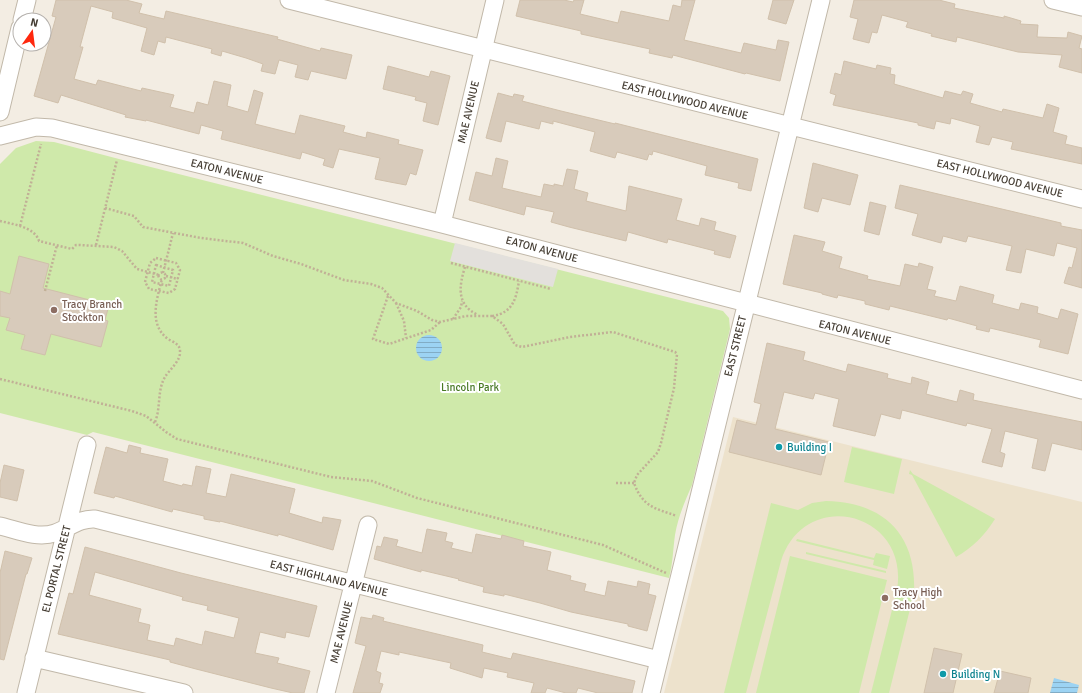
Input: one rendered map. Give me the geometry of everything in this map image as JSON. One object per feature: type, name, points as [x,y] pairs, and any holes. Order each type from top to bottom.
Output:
[{"type":"street","points":[[24,12],[26,0]]},
{"type":"street","name":"EAST HOLLYWOOD AVENUE","points":[[289,0],[483,50],[1082,198]]},
{"type":"street","name":"MAE AVENUE","points":[[442,224],[495,0]]},
{"type":"street","name":"EAST STREET","points":[[651,693],[821,0]]},
{"type":"street","points":[[1053,0],[1082,7]]},
{"type":"street","points":[[0,112],[14,52]]},
{"type":"street","name":"EATON AVENUE","points":[[0,136],[36,127],[52,128],[442,224],[1082,390]]},
{"type":"street","name":"EL PORTAL STREET","points":[[26,693],[87,445]]},
{"type":"street","name":"EAST HIGHLAND AVENUE","points":[[0,526],[40,535],[54,533],[86,518],[95,519],[659,660]]},
{"type":"street","name":"MAE AVENUE","points":[[326,693],[368,525]]},
{"type":"street","points":[[34,658],[184,693]]},
{"type":"path","points":[[20,226],[41,144]]},
{"type":"path","points":[[96,245],[117,160]]},
{"type":"path","points":[[105,208],[134,216],[143,227],[201,238],[243,243],[273,256],[301,264],[344,280],[377,286],[396,303],[417,311],[432,320],[440,322]]},
{"type":"path","points":[[0,221],[20,226],[37,236],[40,241],[72,249],[76,245],[96,245],[119,248],[137,269],[159,275],[163,273],[165,267],[173,232]]},
{"type":"path","points":[[45,291],[57,245]]},
{"type":"path","points":[[156,258],[176,263],[180,270],[175,289],[168,293],[149,289],[145,282],[147,272],[150,263],[156,258]]},
{"type":"path","points":[[451,263],[551,288]]},
{"type":"path","points":[[156,265],[173,270],[169,286],[152,282],[154,274],[156,265]]},
{"type":"path","points":[[452,319],[461,307],[462,300],[460,285],[465,267]]},
{"type":"path","points":[[163,273],[171,278],[178,279]]},
{"type":"path","points":[[159,275],[162,279]]},
{"type":"path","points":[[155,422],[159,413],[164,378],[179,358],[181,352],[179,346],[164,336],[157,323],[154,310],[160,284],[162,279],[166,276]]},
{"type":"path","points":[[388,296],[373,339],[389,344],[431,330],[440,322],[466,316],[492,316],[506,312],[510,307],[517,291],[519,280]]},
{"type":"path","points":[[462,300],[466,308],[480,316]]},
{"type":"path","points":[[396,303],[404,321],[406,338]]},
{"type":"path","points":[[492,316],[503,324],[515,345],[522,347],[570,337],[613,332],[675,352],[677,354],[674,388],[662,443],[658,452],[637,475],[634,482],[638,494],[647,504],[677,516]]},
{"type":"path","points":[[0,379],[132,411],[146,416],[177,439],[330,477],[372,482],[389,486],[417,498],[603,545],[668,574]]},
{"type":"path","points":[[616,484],[634,482]]},
{"type":"shaded area","points":[[455,243],[558,269],[553,287],[450,261]]},
{"type":"shaded area","name":"Tracy High School","points":[[733,417],[1082,502],[1082,693],[664,693]]},
{"type":"green space","name":"Lincoln Park","points":[[36,141],[54,142],[723,311],[729,318],[730,329],[692,485],[676,528],[669,578],[93,432],[87,435],[0,413],[0,164],[16,148]]},
{"type":"green space","points":[[852,447],[902,459],[894,494],[844,482]]},
{"type":"green space","points":[[910,470],[913,474],[995,519],[978,541],[956,557],[912,475],[909,474]]},
{"type":"green space","points":[[826,501],[846,503],[864,508],[880,515],[892,525],[903,538],[910,554],[914,593],[889,693],[871,693],[897,590],[897,563],[888,542],[872,527],[853,518],[832,517],[811,523],[793,538],[781,561],[746,693],[724,693],[771,503],[798,510],[812,503]]},
{"type":"green space","points":[[797,539],[874,558],[876,553],[890,556],[887,569],[873,565],[874,560],[796,541]]},
{"type":"green space","points":[[806,552],[886,571],[886,573],[806,554]]},
{"type":"green space","points":[[790,556],[887,580],[859,693],[756,693]]},
{"type":"water","points":[[429,335],[438,339],[442,348],[438,357],[429,361],[420,357],[416,348],[420,339]]},
{"type":"water","points":[[1054,678],[1079,685],[1077,693],[1050,693]]},
{"type":"building","points":[[56,0],[126,0],[142,4],[139,13],[164,19],[166,11],[278,37],[277,39],[320,51],[321,48],[352,55],[346,79],[311,71],[308,80],[295,77],[298,65],[279,60],[275,74],[261,71],[263,64],[246,58],[222,51],[221,56],[211,53],[212,49],[166,37],[165,43],[158,41],[154,55],[141,51],[147,28],[112,18],[113,12],[91,6],[80,47],[83,47],[74,79],[96,85],[98,80],[141,91],[142,88],[174,95],[170,107],[194,113],[197,102],[208,105],[214,81],[231,85],[227,106],[248,112],[254,90],[263,93],[255,124],[295,134],[300,115],[345,126],[343,132],[366,138],[367,132],[399,140],[398,144],[423,150],[416,175],[410,173],[406,185],[375,179],[380,158],[339,149],[333,168],[323,165],[325,159],[302,152],[300,159],[221,139],[223,131],[201,125],[199,134],[146,120],[125,117],[126,115],[61,95],[58,103],[34,96],[46,52],[52,52],[52,31],[56,17],[52,16]]},
{"type":"building","points":[[520,0],[564,0],[573,2],[574,0],[584,0],[580,14],[618,23],[621,11],[669,21],[673,5],[681,7],[682,0],[695,0],[684,40],[741,53],[744,43],[776,50],[778,40],[789,42],[780,81],[745,74],[673,55],[672,58],[649,53],[650,49],[581,34],[581,31],[516,16]]},
{"type":"building","points":[[773,0],[794,0],[786,24],[768,19]]},
{"type":"building","points":[[854,0],[939,0],[955,4],[954,8],[1004,18],[1004,16],[1021,21],[1020,24],[1038,25],[1037,37],[1067,38],[1068,32],[1082,36],[1079,48],[1082,49],[1082,73],[1059,67],[1062,55],[1018,52],[957,37],[956,42],[931,36],[932,34],[906,27],[908,22],[882,15],[877,33],[872,32],[869,43],[853,39],[858,19],[850,17]]},
{"type":"building","points":[[844,61],[876,69],[877,65],[891,68],[890,74],[895,75],[894,84],[943,98],[945,91],[961,95],[963,91],[973,94],[970,103],[1002,112],[1003,109],[1043,118],[1047,104],[1059,108],[1053,132],[1067,136],[1065,144],[1082,148],[1082,164],[1011,149],[1013,142],[992,137],[989,145],[976,142],[980,126],[951,118],[950,124],[936,121],[934,129],[918,125],[918,123],[833,105],[836,95],[830,93],[835,73],[841,75]]},
{"type":"building","points":[[388,66],[429,77],[431,71],[450,76],[438,125],[423,121],[427,103],[415,100],[416,97],[383,89]]},
{"type":"building","points":[[498,93],[513,97],[514,94],[524,96],[522,101],[758,159],[751,191],[738,188],[739,183],[705,175],[707,166],[653,151],[652,155],[649,154],[647,160],[617,152],[615,158],[590,151],[595,132],[553,121],[553,124],[541,121],[539,129],[506,121],[501,142],[486,138]]},
{"type":"building","points":[[496,158],[508,161],[502,188],[541,197],[544,184],[563,186],[567,169],[578,171],[574,189],[588,193],[586,201],[626,211],[629,186],[682,199],[676,220],[699,226],[701,218],[716,222],[714,230],[736,236],[730,258],[714,254],[715,251],[668,239],[667,243],[628,232],[626,241],[569,227],[551,222],[554,212],[526,206],[524,215],[469,200],[476,172],[492,176]]},
{"type":"building","points":[[813,163],[858,175],[850,205],[822,198],[818,212],[804,208]]},
{"type":"building","points":[[900,185],[1061,223],[1061,226],[1082,230],[1082,288],[1064,283],[1069,267],[1072,268],[1077,248],[1057,243],[1054,256],[1026,249],[1021,273],[1006,270],[1012,246],[968,236],[966,242],[943,236],[941,243],[912,235],[918,214],[895,208]]},
{"type":"building","points":[[870,202],[886,206],[879,235],[864,231]]},
{"type":"building","points":[[794,235],[825,242],[822,251],[842,257],[839,268],[868,276],[867,279],[900,286],[905,264],[918,267],[919,263],[933,267],[927,289],[936,291],[934,296],[956,301],[960,286],[994,295],[992,303],[1019,310],[1021,303],[1038,307],[1037,313],[1058,319],[1061,309],[1078,314],[1068,354],[1039,347],[1041,340],[990,328],[989,332],[976,329],[977,326],[948,318],[947,320],[890,306],[889,310],[865,304],[865,301],[838,295],[837,298],[783,284]]},
{"type":"building","name":"Tracy Branch Stockton","points":[[19,256],[49,264],[43,288],[109,305],[105,320],[108,321],[101,347],[51,334],[45,355],[21,349],[25,335],[6,330],[10,318],[0,316],[0,291],[10,294]]},
{"type":"building","points":[[767,343],[805,352],[803,360],[846,372],[848,364],[888,374],[887,378],[911,384],[912,377],[929,382],[926,394],[957,402],[960,390],[974,394],[973,400],[1082,422],[1082,450],[1052,443],[1045,471],[1032,468],[1038,439],[1005,431],[1000,452],[1005,454],[1002,467],[982,462],[992,429],[967,423],[966,426],[902,410],[900,419],[881,414],[875,436],[833,426],[839,399],[815,393],[813,399],[784,392],[775,429],[829,442],[821,475],[729,452],[737,420],[756,425],[761,404],[754,402]]},
{"type":"building","points":[[129,445],[141,448],[140,453],[168,459],[163,481],[182,486],[183,484],[192,486],[196,466],[211,469],[206,493],[226,497],[231,474],[295,489],[289,513],[322,523],[323,517],[341,520],[333,550],[278,534],[278,536],[220,521],[204,519],[204,516],[173,509],[172,512],[115,496],[114,498],[94,493],[106,447],[127,453]]},
{"type":"building","points":[[4,465],[24,470],[17,501],[0,497],[0,483]]},
{"type":"building","points":[[427,529],[447,533],[445,541],[453,543],[451,548],[472,553],[476,534],[501,539],[502,535],[524,541],[523,546],[551,552],[547,570],[571,576],[570,580],[586,584],[584,591],[605,596],[608,581],[637,587],[638,581],[650,584],[648,594],[656,596],[647,631],[628,626],[628,624],[571,612],[504,594],[504,596],[483,592],[484,587],[458,580],[459,579],[421,570],[421,572],[374,559],[377,546],[381,547],[384,537],[398,540],[396,546],[422,553]]},
{"type":"building","points":[[85,547],[181,573],[317,606],[309,637],[286,632],[285,638],[260,632],[255,653],[279,658],[277,663],[310,671],[304,693],[293,693],[271,688],[170,662],[170,660],[58,634],[69,593],[73,594]],"holes":[[[95,572],[183,597],[182,600],[208,606],[207,610],[239,618],[234,638],[205,631],[202,645],[176,638],[174,646],[147,640],[150,625],[138,622],[141,609],[89,595]]]},
{"type":"building","points":[[5,551],[32,558],[26,574],[4,660],[0,659],[0,573]]},
{"type":"building","points":[[373,615],[384,618],[383,621],[483,645],[482,652],[511,659],[513,653],[635,681],[632,693],[598,693],[578,688],[576,693],[566,693],[547,688],[545,693],[531,693],[534,683],[507,677],[508,673],[484,668],[482,678],[450,668],[451,663],[399,652],[399,655],[381,651],[376,671],[381,673],[379,683],[383,684],[380,693],[353,693],[366,646],[355,643],[361,617],[372,619]]},
{"type":"building","name":"Building N","points":[[934,648],[962,654],[953,693],[924,693]]},
{"type":"building","points":[[1000,671],[1031,678],[1028,693],[994,693]]},
{"type":"place","name":"Tracy Branch Stockton","points":[[54,310]]},
{"type":"place","name":"Building I","points":[[779,447]]},
{"type":"place","name":"Tracy High School","points":[[885,598]]},
{"type":"place","name":"Building N","points":[[943,674]]}]
